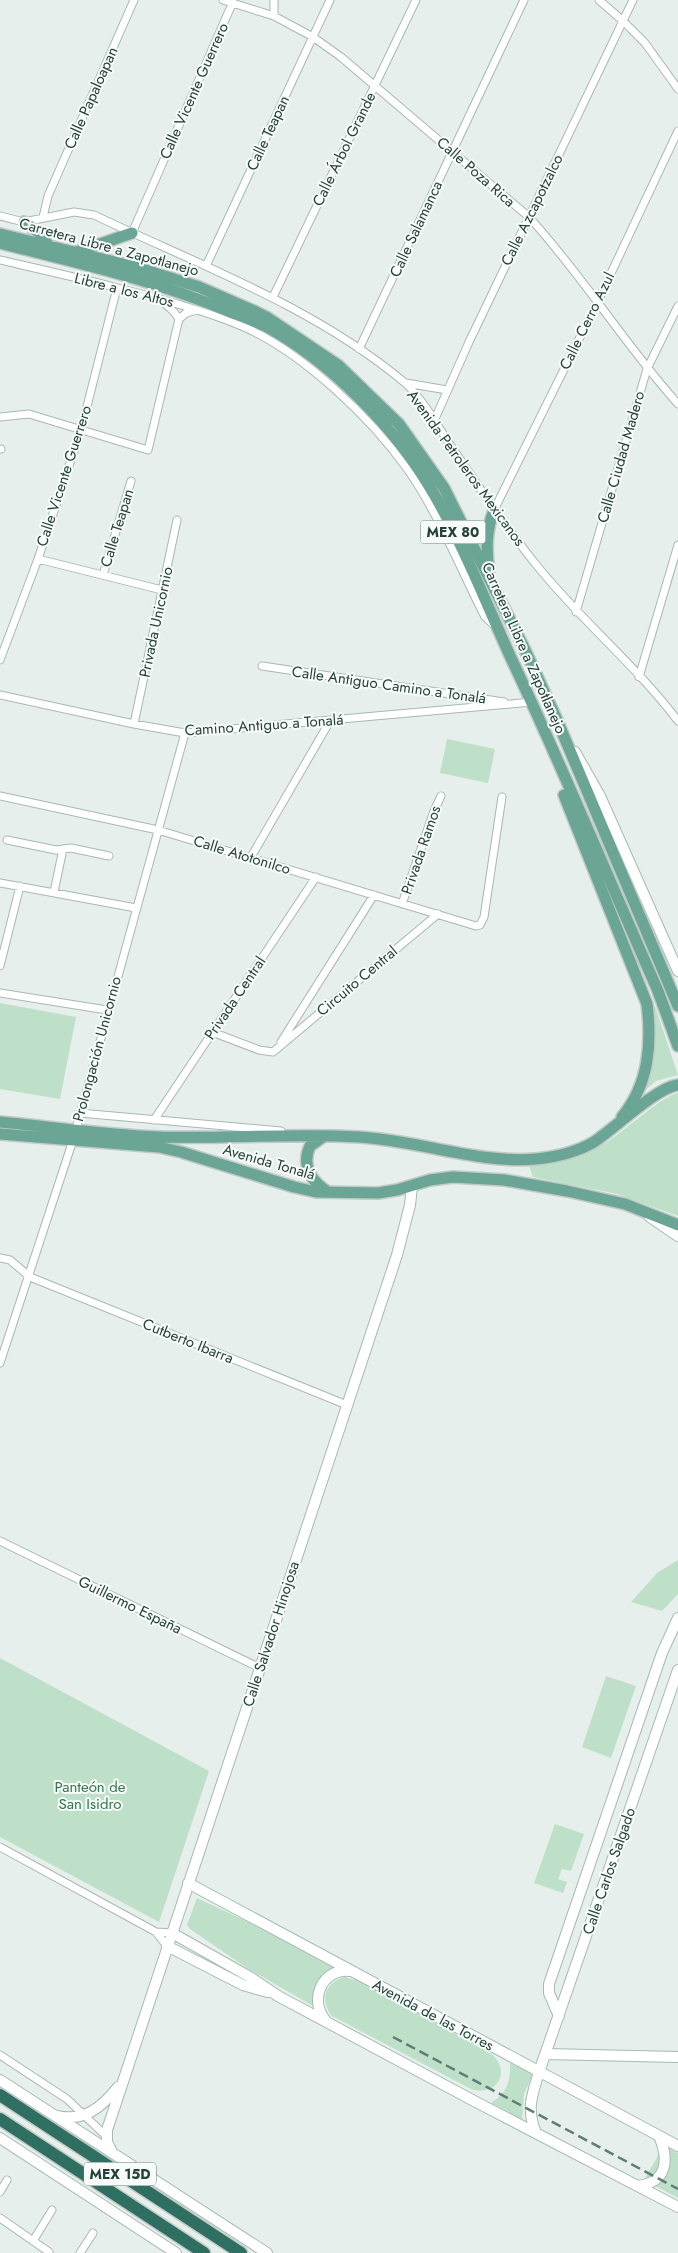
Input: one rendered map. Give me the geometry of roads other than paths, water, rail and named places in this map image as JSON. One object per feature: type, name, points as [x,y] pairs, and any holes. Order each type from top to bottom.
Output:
[{"type":"highway","name":"MEX 15D","points":[[0,2095],[241,2253]]},
{"type":"highway","name":"MEX 15D","points":[[0,2119],[204,2253]]},
{"type":"main road","points":[[24,222],[42,234],[48,245]]},
{"type":"main road","points":[[73,257],[132,233]]},
{"type":"main road","name":"Carretera Libre a Zapotlanejo","points":[[0,234],[48,245],[73,257],[187,294],[247,324],[264,326],[301,350],[365,405],[397,438],[433,493],[479,583],[497,628],[534,706],[658,991],[678,1046]]},
{"type":"main road","name":"Carretera Libre a Zapotlanejo","points":[[0,244],[73,257],[200,287],[268,318],[338,365],[399,424],[444,488],[490,580],[557,720],[678,1006]]},
{"type":"main road","points":[[490,580],[487,538],[488,525],[494,510]]},
{"type":"main road","points":[[534,706],[540,735],[647,1004],[651,1031],[649,1058],[634,1098],[613,1128]]},
{"type":"main road","name":"Avenida Tonalá","points":[[0,1134],[157,1137],[362,1137],[517,1159],[566,1154],[592,1143],[675,1086]]},
{"type":"main road","name":"Avenida Tonalá","points":[[0,1122],[159,1147],[182,1152],[294,1187],[330,1193],[378,1193],[430,1180],[453,1178],[504,1180],[625,1204],[645,1214],[678,1225]]},
{"type":"main road","points":[[324,1136],[310,1146],[306,1163],[312,1178],[330,1193]]},
{"type":"street","name":"Calle Papaloapan","points":[[43,217],[48,196],[134,0]]},
{"type":"street","name":"Calle Poza Rica","points":[[223,0],[274,16],[313,36],[529,217],[551,241],[647,369],[678,404]]},
{"type":"street","points":[[274,0],[274,16]]},
{"type":"street","name":"Calle Teapan","points":[[206,266],[330,0]]},
{"type":"street","name":"Calle Árbol Grande","points":[[273,297],[416,0]]},
{"type":"street","name":"Calle Salamanca","points":[[359,349],[524,0]]},
{"type":"street","points":[[599,0],[645,43],[678,89]]},
{"type":"street","name":"Calle Azcapotzalco","points":[[434,421],[632,0]]},
{"type":"street","name":"Calle Vicente Guerrero","points":[[132,233],[232,4]]},
{"type":"street","name":"Calle Cerro Azul","points":[[494,510],[597,303],[678,131]]},
{"type":"street","name":"Avenida Petroleros Mexicanos","points":[[43,217],[74,212],[94,215],[206,266],[273,297],[359,349],[404,382],[414,392],[494,510],[576,612],[639,677],[678,721]]},
{"type":"street","points":[[0,216],[24,222],[43,217]]},
{"type":"street","points":[[64,274],[73,257]]},
{"type":"street","name":"Libre a los Altos","points":[[0,260],[159,298],[247,324]]},
{"type":"street","name":"Calle Vicente Guerrero","points":[[0,660],[38,559],[81,430],[116,288]]},
{"type":"street","points":[[159,298],[179,319]]},
{"type":"street","name":"Calle Ciudad Madero","points":[[576,612],[647,369],[678,306]]},
{"type":"street","points":[[0,417],[29,414],[148,450],[179,319],[186,313],[197,310]]},
{"type":"street","points":[[404,382],[447,390]]},
{"type":"street","name":"Calle Teapan","points":[[103,575],[132,481]]},
{"type":"street","name":"Privada Unicornio","points":[[134,724],[177,520]]},
{"type":"street","points":[[639,677],[678,545]]},
{"type":"street","points":[[38,559],[162,590]]},
{"type":"street","name":"Calle Antiguo Camino a Tonalá","points":[[262,666],[515,703]]},
{"type":"street","name":"Camino Antiguo a Tonalá","points":[[0,695],[185,733],[515,703],[534,706]]},
{"type":"street","name":"Carretera Libre a Zapotlanejo","points":[[557,720],[600,796],[678,971]]},
{"type":"street","points":[[251,857],[330,721]]},
{"type":"street","name":"Prolongación Unicornio","points":[[0,1363],[30,1277],[74,1134],[185,733]]},
{"type":"street","name":"Calle Atotonilco","points":[[0,796],[158,830],[472,925],[480,925],[486,908],[502,796]]},
{"type":"street","name":"Privada Ramos","points":[[402,904],[440,796]]},
{"type":"street","points":[[8,840],[56,850],[70,848],[109,856]]},
{"type":"street","points":[[54,892],[63,849]]},
{"type":"street","name":"Privada Central","points":[[154,1120],[316,877]]},
{"type":"street","points":[[0,883],[136,908]]},
{"type":"street","points":[[0,966],[20,886]]},
{"type":"street","name":"Circuito Central","points":[[276,1049],[374,895]]},
{"type":"street","name":"Circuito Central","points":[[276,1049],[438,914]]},
{"type":"street","points":[[0,993],[107,1010]]},
{"type":"street","points":[[212,1032],[264,1052],[276,1049]]},
{"type":"street","points":[[80,1113],[281,1131],[311,1136]]},
{"type":"street","name":"Calle Salvador Hinojosa","points":[[106,2136],[166,1946],[172,1933],[397,1255],[410,1205],[412,1186]]},
{"type":"street","points":[[645,1214],[678,1236]]},
{"type":"street","name":"Cutberto Ibarra","points":[[0,1258],[10,1260],[30,1277],[347,1404]]},
{"type":"street","name":"Guillermo España","points":[[0,1541],[260,1668]]},
{"type":"street","points":[[559,2016],[549,1993],[549,1984],[662,1653],[678,1618]]},
{"type":"street","name":"Calle Carlos Salgado","points":[[536,2133],[529,2114],[539,2072],[678,1670]]},
{"type":"street","points":[[0,1847],[156,1932],[172,1933],[250,1977],[278,1996],[678,2207]]},
{"type":"street","name":"Avenida de las Torres","points":[[188,1883],[678,2146]]},
{"type":"street","points":[[156,1932],[166,1946],[243,1985],[278,1996]]},
{"type":"street","points":[[329,2023],[323,2017],[318,2006],[318,1994],[322,1984],[330,1976],[340,1971],[356,1973]]},
{"type":"street","points":[[546,2054],[678,2056]]},
{"type":"street","points":[[0,2055],[67,2100],[106,2136],[112,2152]]},
{"type":"street","points":[[0,2080],[267,2253]]},
{"type":"street","name":"Calle Salvador Hinojosa","points":[[85,2116],[98,2108],[123,2080]]},
{"type":"street","points":[[53,2114],[66,2118],[85,2116]]},
{"type":"street","points":[[638,2186],[647,2185],[655,2180],[661,2174],[665,2165],[665,2151],[659,2136]]},
{"type":"street","points":[[0,2138],[176,2253]]},
{"type":"street","points":[[0,2192],[7,2180]]},
{"type":"street","points":[[33,2241],[52,2210]]},
{"type":"street","points":[[0,2218],[49,2252]]},
{"type":"street","points":[[80,2253],[93,2233]]},
{"type":"railway","points":[[393,2037],[678,2189]]},
{"type":"park label","name":"Panteón de San Isidro","points":[[90,1796]]}]
